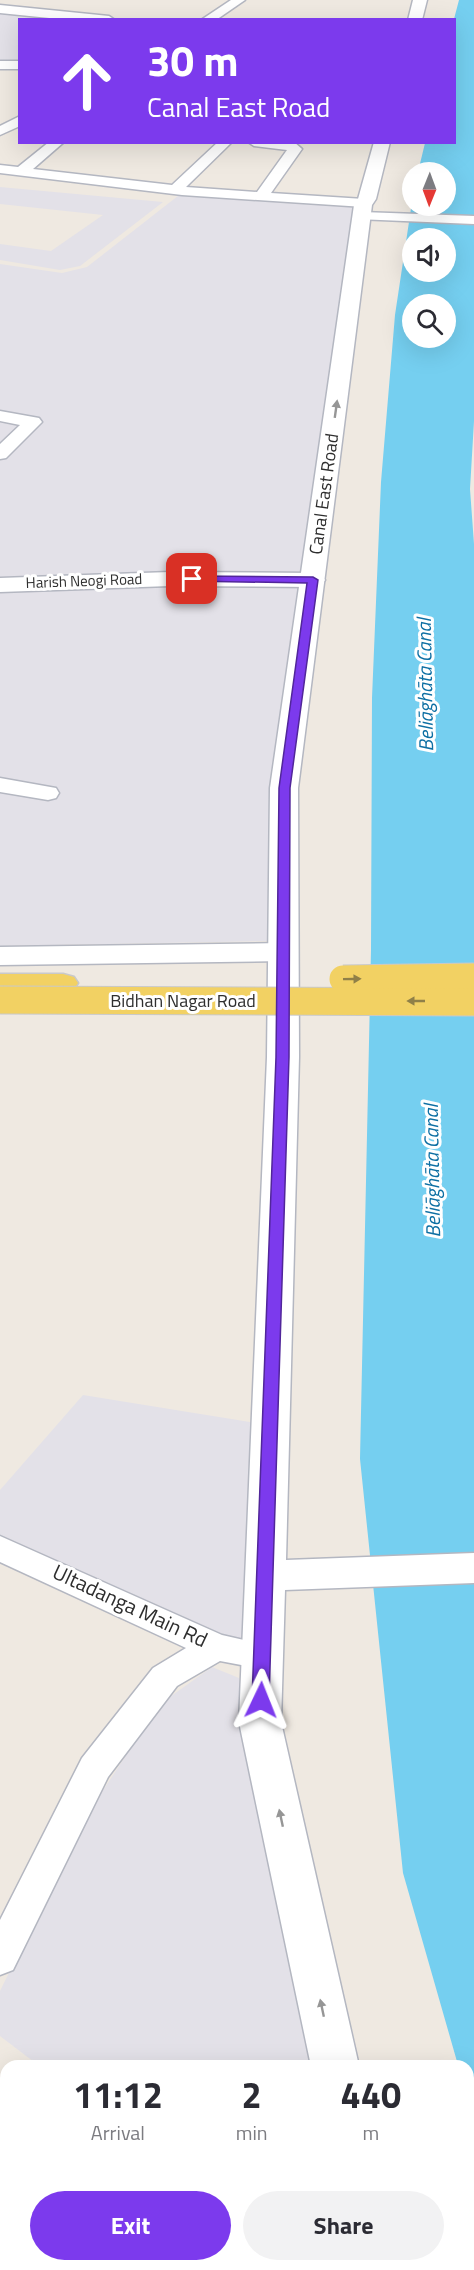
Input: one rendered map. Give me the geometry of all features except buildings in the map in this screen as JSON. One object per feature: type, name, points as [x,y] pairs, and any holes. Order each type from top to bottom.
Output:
[{"type":"main road","points":[[416,18],[420,0]]},
{"type":"main road","name":"Canal East Road","points":[[334,2060],[260,1722],[262,1656],[279,1576],[284,788],[313,580],[371,212],[367,199],[381,144]]},
{"type":"main road","name":"Harish Neogi Road","points":[[0,585],[160,579],[313,580]]},
{"type":"main road","points":[[0,956],[283,952]]},
{"type":"main road","points":[[0,983],[474,977]]},
{"type":"main road","name":"Bidhan Nagar Road","points":[[0,1000],[474,1002]]},
{"type":"main road","points":[[0,1012],[283,1012]]},
{"type":"main road","points":[[279,1576],[474,1568]]},
{"type":"street","points":[[210,18],[239,0]]},
{"type":"street","points":[[0,9],[89,18]]},
{"type":"street","points":[[0,65],[18,65]]},
{"type":"street","points":[[0,131],[18,121]]},
{"type":"street","points":[[20,172],[55,144]]},
{"type":"street","points":[[175,190],[224,144]]},
{"type":"street","points":[[268,211],[269,196],[294,149],[286,144]]},
{"type":"street","points":[[0,169],[175,190],[269,196],[371,212],[474,220]]},
{"type":"street","points":[[0,416],[33,422],[0,454]]},
{"type":"street","points":[[0,785],[48,793]]},
{"type":"street","name":"Ultadanga Main Rd","points":[[0,1548],[216,1647],[262,1656]]},
{"type":"street","points":[[0,1958],[94,1768],[165,1677],[216,1647]]},
{"type":"shaded area","points":[[0,11],[76,18],[18,18],[18,65],[0,64]]},
{"type":"shaded area","points":[[0,187],[163,202],[80,266],[60,270],[0,260],[0,244],[51,251],[103,215],[0,204]]},
{"type":"shaded area","points":[[183,192],[358,204],[308,578],[0,583],[0,264],[62,273],[87,267]]},
{"type":"shaded area","points":[[180,584],[301,586],[278,750],[267,941],[0,946],[0,589]]},
{"type":"shaded area","points":[[83,1395],[262,1424],[246,1642],[227,1641],[0,1542],[0,1490]]},
{"type":"shaded area","points":[[212,1667],[239,1678],[254,1795],[310,2060],[31,2060],[0,2036],[0,1991],[88,1813],[160,1704]]},
{"type":"water","name":"Beliāghāta Canal","points":[[459,0],[474,0],[474,421],[470,489],[474,544],[474,2060],[457,2060],[403,1873],[360,1459],[371,950],[372,698],[381,482],[395,315],[402,268],[402,282],[456,282],[456,228],[408,228],[410,216],[456,216],[456,162],[420,162],[425,144],[456,144],[454,18]]},
{"type":"route","points":[[192,579],[313,580],[284,788],[283,1057],[261,1700]]}]
